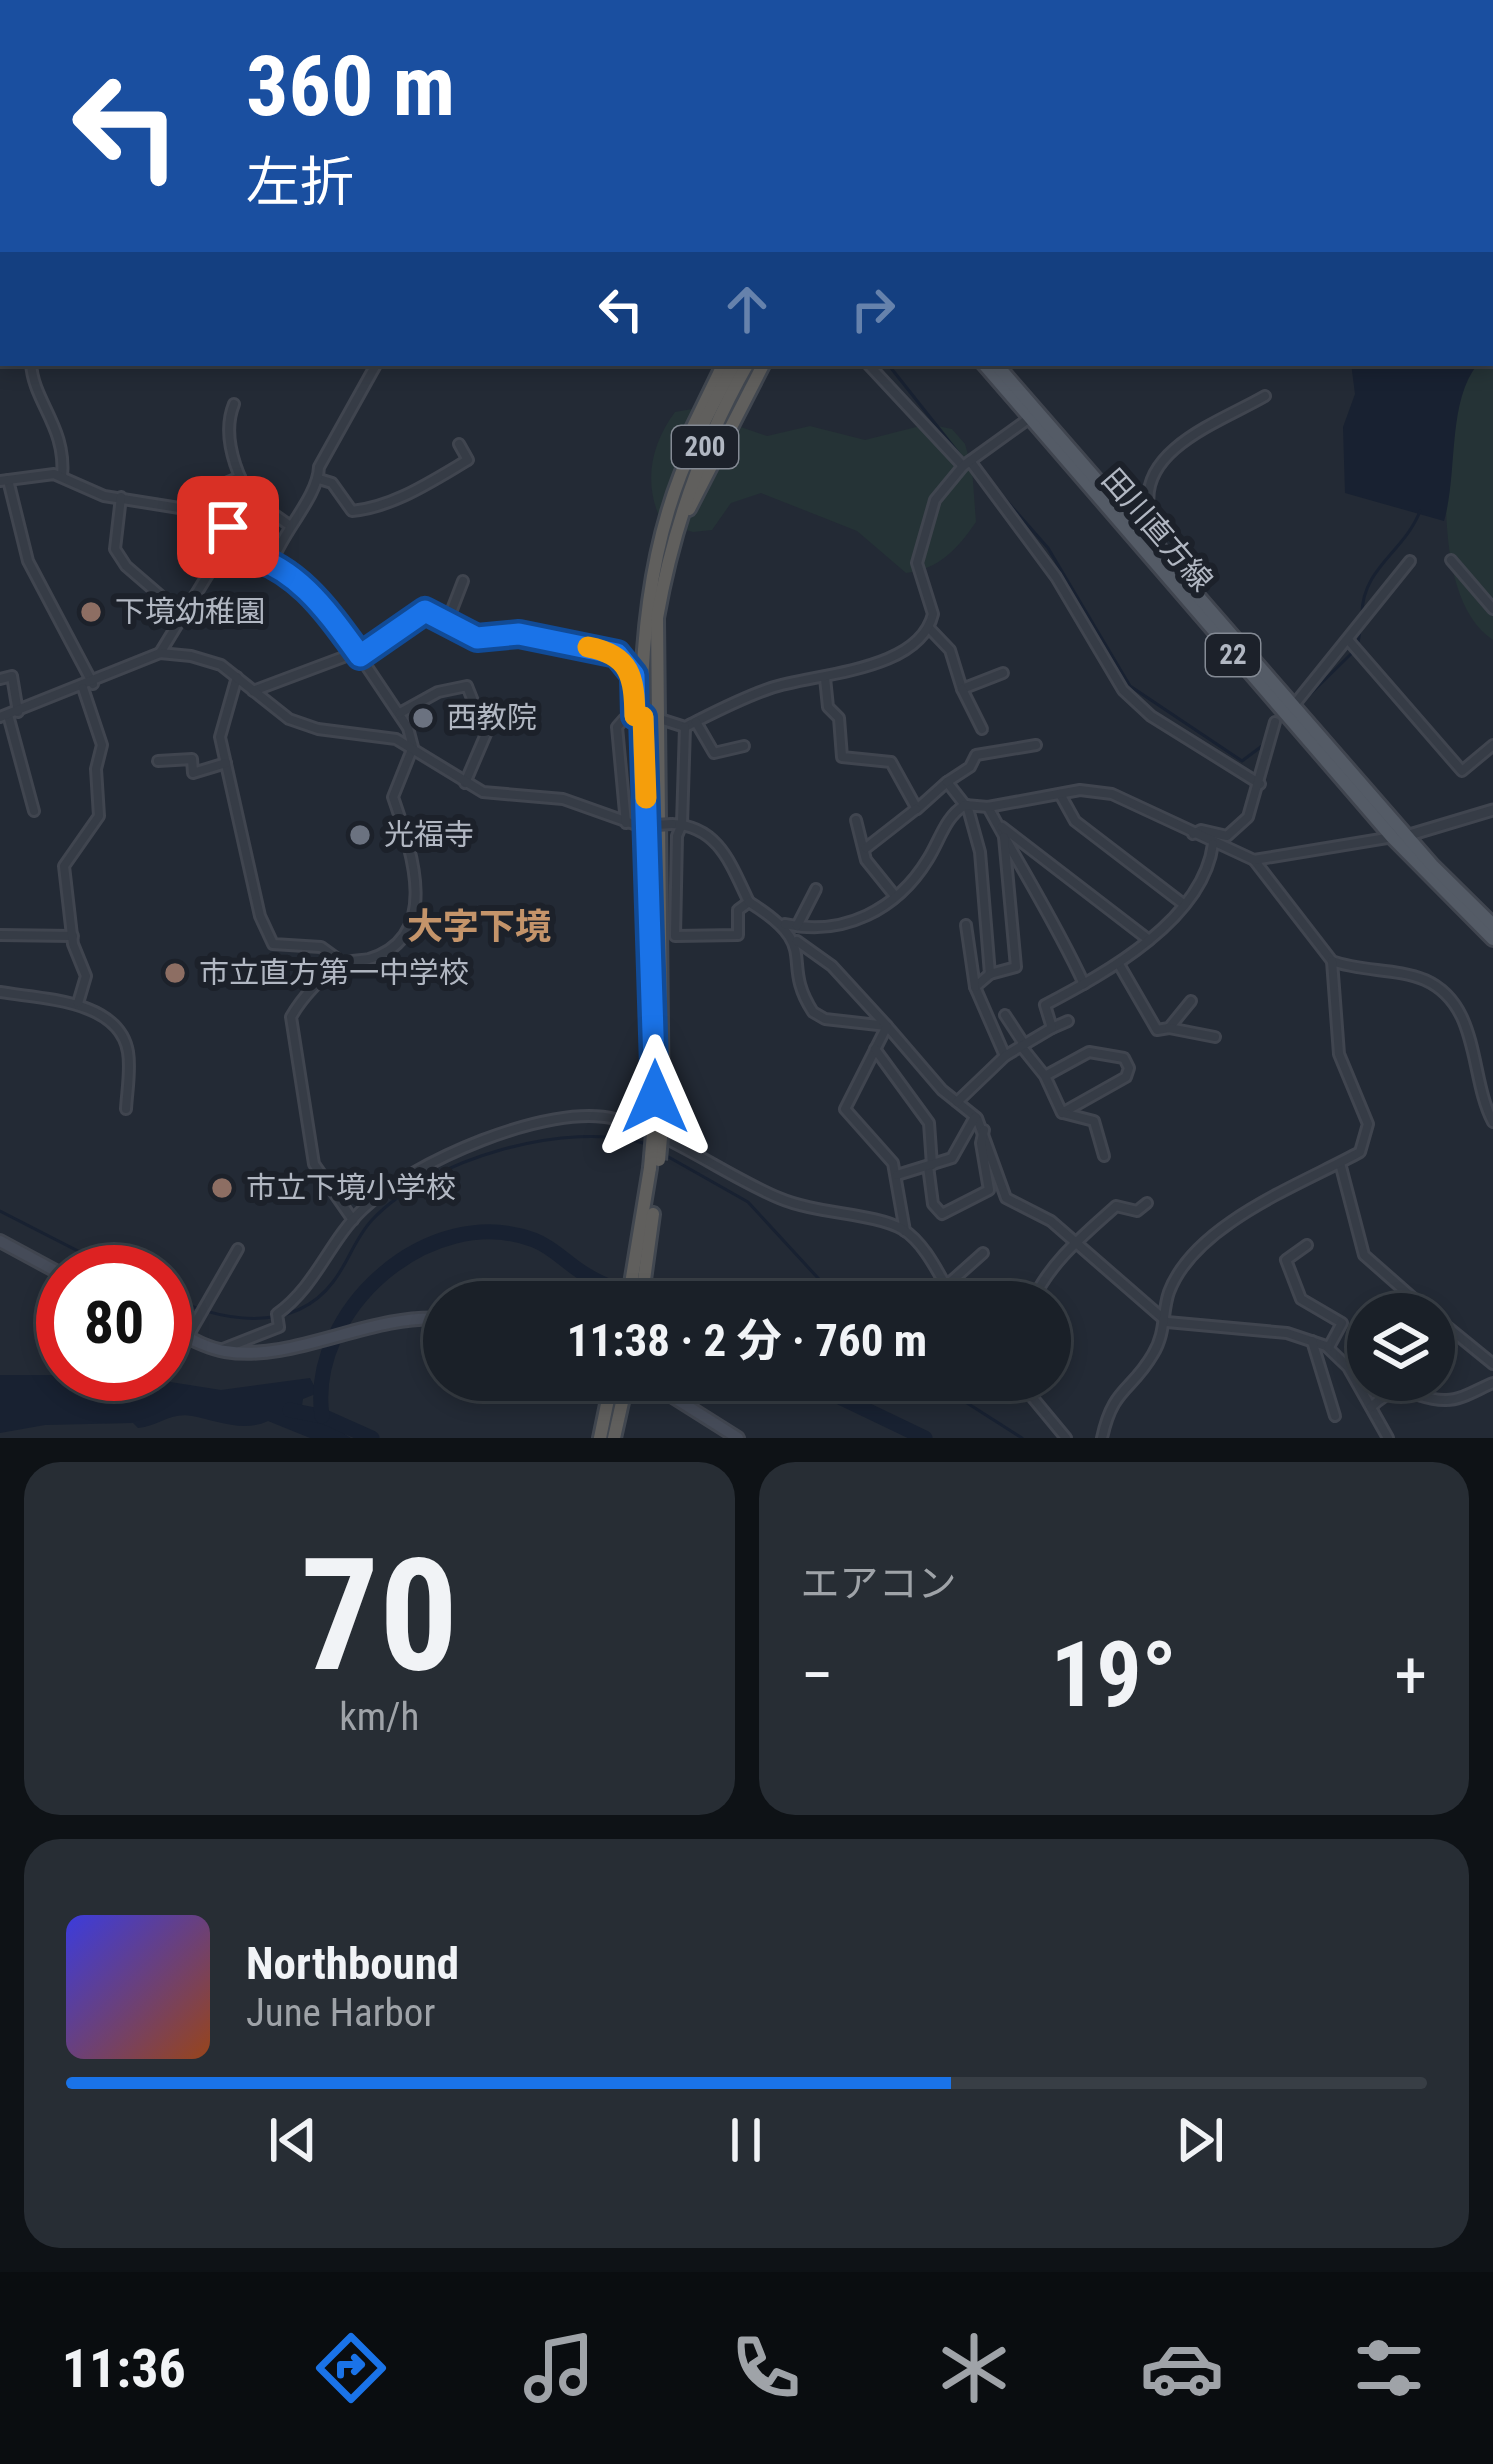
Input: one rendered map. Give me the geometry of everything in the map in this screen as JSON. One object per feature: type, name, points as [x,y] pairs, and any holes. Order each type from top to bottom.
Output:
[{"type":"highway","points":[[668,513],[676,472],[723,366]]},
{"type":"highway","name":"200","points":[[640,1281],[665,1066],[644,717],[649,612],[668,513],[694,442],[733,366]]},
{"type":"highway","name":"200","points":[[644,717],[657,618],[675,536],[698,463],[746,366]]},
{"type":"highway","points":[[675,536],[762,366]]},
{"type":"highway","name":"200","points":[[636,1281],[640,1271]]},
{"type":"highway","points":[[600,1438],[613,1401]]},
{"type":"highway","points":[[614,1438],[617,1401]]},
{"type":"main road","name":"田川直方線","points":[[986,366],[1166,560],[1284,714]]},
{"type":"main road","name":"田川直方線","points":[[997,366],[1284,714],[1493,939]]},
{"type":"main road","name":"田川直方線","points":[[1399,836],[1493,925]]},
{"type":"main road","points":[[0,1241],[36,1260]]},
{"type":"main road","points":[[192,1338],[220,1351],[246,1353],[376,1323],[423,1320]]},
{"type":"main road","points":[[679,1401],[738,1438]]},
{"type":"street","points":[[31,366],[32,379],[56,422],[62,477]]},
{"type":"street","points":[[273,560],[375,366]]},
{"type":"street","points":[[870,366],[967,464],[1056,578],[1123,691],[1151,716],[1260,784]]},
{"type":"street","points":[[1166,560],[1148,506],[1153,470],[1172,451],[1265,396]]},
{"type":"street","points":[[234,404],[228,428],[240,477],[266,518],[272,513],[289,525]]},
{"type":"street","points":[[626,823],[617,727],[644,717],[685,727],[770,688],[878,662],[929,628],[933,614],[916,563],[935,500],[967,464],[1034,416]]},
{"type":"street","points":[[319,479],[332,483],[352,511],[361,510],[411,493],[467,460],[459,444]]},
{"type":"street","points":[[78,1003],[86,976],[77,962],[64,866],[98,816],[96,769],[102,745],[88,686],[28,561],[4,480],[62,477],[82,490],[195,511],[228,527],[243,554]]},
{"type":"street","points":[[195,511],[214,488],[240,477]]},
{"type":"street","points":[[121,497],[115,548],[126,566],[184,616]]},
{"type":"street","points":[[160,653],[215,563],[243,554],[273,560],[321,605],[358,654],[400,713],[413,747],[392,797],[411,854],[417,908],[382,952],[343,963],[300,1000],[291,1017],[314,1164],[353,1220]]},
{"type":"street","points":[[1451,560],[1493,609]]},
{"type":"street","points":[[1193,834],[1201,830],[1220,838],[1248,817],[1284,714],[1350,642],[1410,561]]},
{"type":"street","points":[[448,620],[463,581]]},
{"type":"street","points":[[253,691],[358,654],[421,612],[448,620],[477,638],[519,634],[617,654],[634,675],[644,717]]},
{"type":"street","points":[[929,628],[950,650],[982,729]]},
{"type":"street","points":[[1350,642],[1462,771],[1493,745]]},
{"type":"street","points":[[8,715],[160,653],[191,656],[237,677],[289,719],[413,747],[465,783],[509,797],[563,799],[639,826],[677,824],[706,832],[722,848],[749,902],[785,924],[826,930],[858,921],[895,896],[926,863],[951,815],[966,805],[988,807],[1060,794],[1112,794],[1254,860],[1303,856],[1399,836],[1493,810]]},
{"type":"street","points":[[962,689],[1003,673]]},
{"type":"street","points":[[0,679],[12,676],[8,715],[34,811]]},
{"type":"street","points":[[237,677],[220,737],[260,916],[274,944],[321,947],[343,963]]},
{"type":"street","points":[[825,678],[828,707],[839,718],[842,757],[891,762],[916,808]]},
{"type":"street","points":[[400,713],[438,692],[467,686],[486,734],[465,783]]},
{"type":"street","points":[[696,722],[714,753],[744,746]]},
{"type":"street","points":[[685,727],[675,936],[738,935],[738,910],[749,902]]},
{"type":"street","points":[[866,848],[970,767],[976,754],[1036,745]]},
{"type":"street","points":[[158,760],[192,759],[194,773],[226,763]]},
{"type":"street","points":[[947,782],[966,805],[980,852],[990,974]]},
{"type":"street","points":[[1060,794],[1075,821],[1182,903]]},
{"type":"street","points":[[988,807],[1039,903],[1054,920],[1084,985]]},
{"type":"street","points":[[856,820],[873,873],[895,896]]},
{"type":"street","points":[[996,822],[1149,940]]},
{"type":"street","points":[[975,987],[990,974],[1016,968],[1004,837]]},
{"type":"street","points":[[1052,1028],[1045,1005],[1120,966],[1149,940],[1205,877],[1214,844]]},
{"type":"street","points":[[1102,1438],[1115,1395],[1155,1352],[1167,1322],[1169,1292],[1196,1256],[1241,1213],[1360,1152],[1368,1124],[1339,1054],[1332,961],[1254,860]]},
{"type":"street","points":[[796,926],[816,889]]},
{"type":"street","points":[[785,924],[813,1012],[825,1019],[887,1026]]},
{"type":"street","points":[[966,925],[975,987],[1005,1056]]},
{"type":"street","points":[[0,935],[73,936]]},
{"type":"street","points":[[793,938],[832,966],[975,1117],[984,1130],[1006,1198],[1051,1221],[1167,1322],[1312,1339],[1329,1349],[1348,1367],[1388,1438]]},
{"type":"street","points":[[1332,961],[1428,981],[1445,995],[1471,1035],[1493,1122]]},
{"type":"street","points":[[1120,966],[1157,1030],[1215,1037]]},
{"type":"street","points":[[0,992],[78,1003],[122,1034],[128,1052],[126,1109]]},
{"type":"street","points":[[1169,1028],[1191,1001]]},
{"type":"street","points":[[1005,1015],[1045,1076],[1062,1113]]},
{"type":"street","points":[[957,1102],[1005,1056],[1067,1021]]},
{"type":"street","points":[[887,1026],[845,1109],[897,1175],[905,1231],[942,1281]]},
{"type":"street","points":[[875,1049],[928,1124],[933,1204],[942,1214],[989,1190],[984,1130]]},
{"type":"street","points":[[1045,1076],[1094,1052],[1128,1062],[1126,1077],[1062,1113]]},
{"type":"street","points":[[1062,1113],[1094,1121],[1104,1156]]},
{"type":"street","points":[[897,1175],[952,1158],[975,1117]]},
{"type":"street","points":[[220,1351],[279,1327],[278,1314],[316,1279],[353,1220],[380,1195],[465,1149],[538,1123],[615,1119],[720,1163],[788,1202],[853,1219],[878,1219],[905,1231]]},
{"type":"street","points":[[1340,1163],[1364,1255],[1408,1293]]},
{"type":"street","points":[[1044,1281],[1055,1260],[1080,1244],[1116,1206],[1136,1211],[1147,1203]]},
{"type":"street","points":[[1307,1245],[1286,1260],[1300,1299],[1342,1323],[1329,1349]]},
{"type":"street","points":[[192,1329],[238,1250]]},
{"type":"street","points":[[951,1281],[982,1253]]},
{"type":"street","points":[[1455,1333],[1493,1364]]},
{"type":"street","points":[[1312,1339],[1334,1416]]},
{"type":"street","points":[[1371,1407],[1396,1392],[1415,1390],[1450,1400],[1493,1383]]},
{"type":"street","points":[[1035,1401],[1066,1438]]},
{"type":"shaded area","points":[[1454,366],[1493,366],[1493,640],[1472,618],[1458,587],[1449,551],[1446,470]]},
{"type":"shaded area","points":[[709,406],[735,425],[767,436],[810,426],[865,440],[928,424],[952,429],[965,444],[972,468],[976,522],[947,556],[906,573],[857,531],[761,493],[731,503],[712,530],[693,532],[662,523],[651,480],[660,438],[675,412]]},
{"type":"water","points":[[1351,366],[1476,366],[1461,399],[1444,521],[1345,493],[1343,427],[1355,394]]},
{"type":"water","points":[[0,1375],[36,1375],[36,1401],[192,1401],[192,1385],[221,1390],[310,1378],[318,1393],[303,1399],[302,1406],[351,1438],[310,1438],[268,1421],[239,1426],[184,1415],[138,1428],[133,1423],[45,1425],[0,1433]]},
{"type":"waterway","points":[[889,366],[964,460]]},
{"type":"waterway","points":[[990,482],[1048,548],[1130,686],[1242,761],[1266,743]]},
{"type":"waterway","points":[[1362,614],[1369,584],[1420,511]]},
{"type":"waterway","points":[[1358,643],[1361,624]]},
{"type":"waterway","points":[[1300,704],[1353,652]]},
{"type":"waterway","points":[[192,1306],[253,1318],[297,1310],[333,1282],[372,1220],[397,1198],[463,1163],[540,1141],[615,1138],[647,1144]]},
{"type":"waterway","points":[[665,1155],[748,1202],[821,1281]]},
{"type":"waterway","points":[[0,1211],[66,1245]]},
{"type":"waterway","points":[[322,1416],[323,1376],[334,1338],[355,1303],[383,1274],[417,1251],[455,1236],[494,1232],[534,1240],[597,1281]]},
{"type":"waterway","points":[[848,1401],[925,1438]]},
{"type":"waterway","points":[[964,1401],[1022,1438]]},
{"type":"waterway","points":[[290,1410],[325,1417],[372,1438]]},
{"type":"slow traffic","points":[[588,647],[617,654],[634,675],[635,716],[643,717],[646,798]]},
{"type":"place","name":"下境幼稚園","points":[[91,612]]},
{"type":"place","name":"西教院","points":[[423,718]]},
{"type":"place","name":"光福寺","points":[[360,835]]},
{"type":"place","name":"市立直方第一中学校","points":[[175,973]]},
{"type":"place","name":"市立下境小学校","points":[[222,1188]]},
{"type":"district","name":"大字下境","points":[[479,926]]},
{"type":"route","points":[[228,527],[243,554],[273,560],[291,574],[360,656],[425,611],[477,638],[519,634],[606,650],[617,654],[634,675],[635,716],[643,717],[655,1097]]}]
